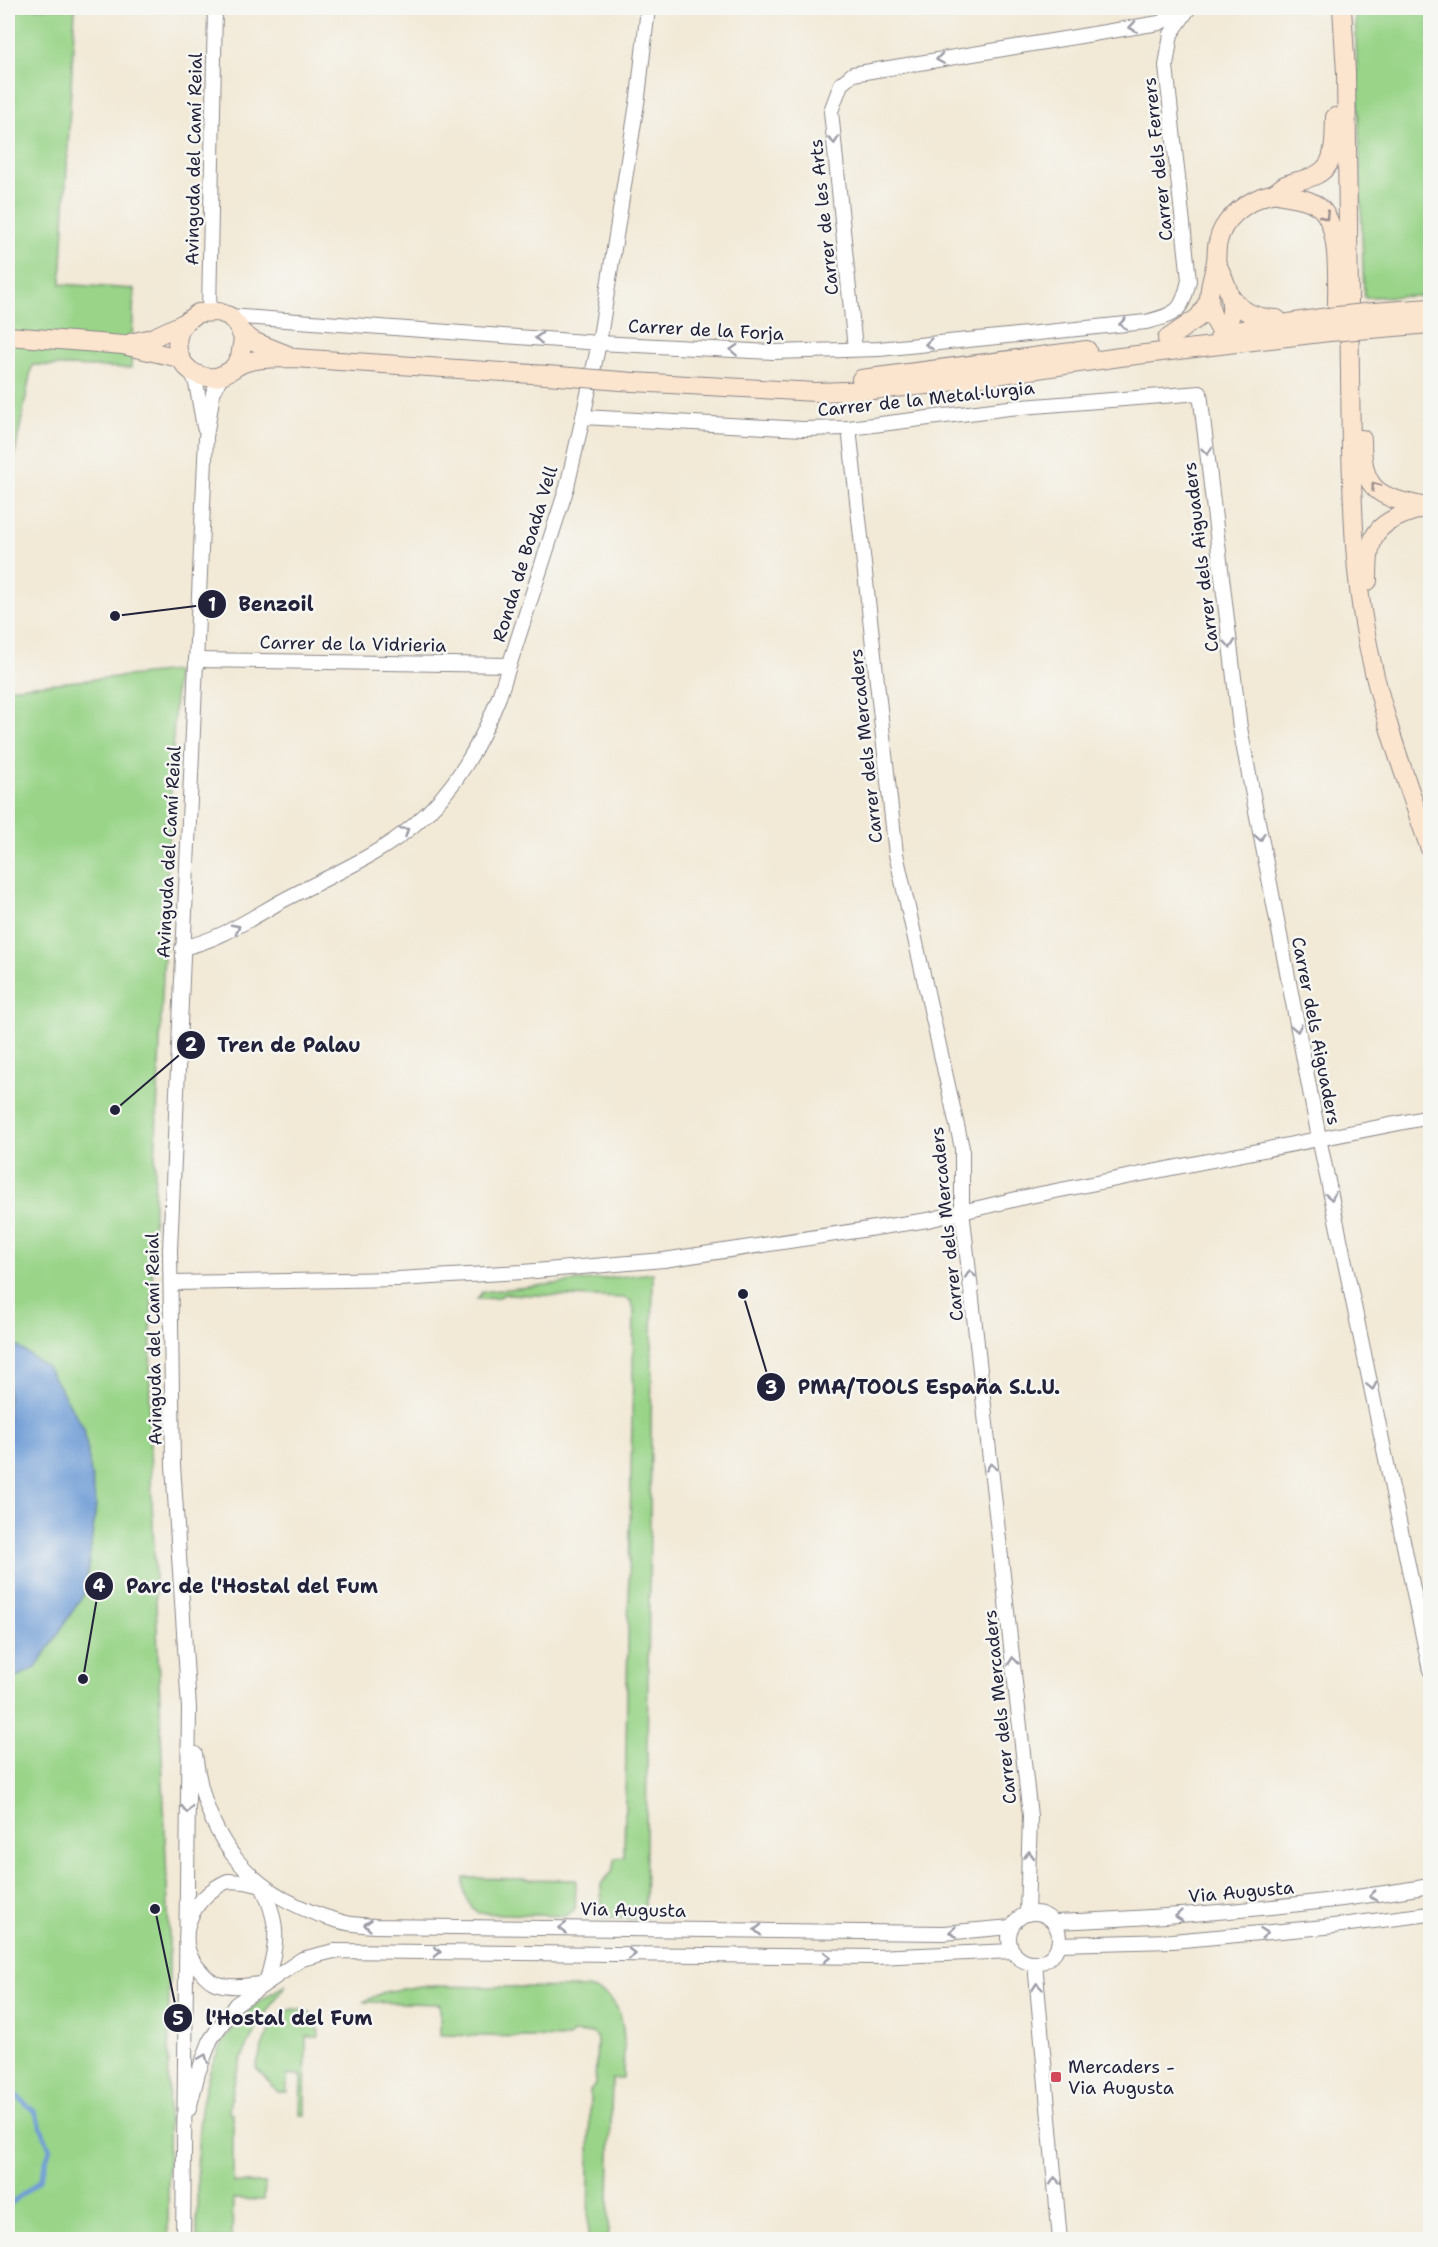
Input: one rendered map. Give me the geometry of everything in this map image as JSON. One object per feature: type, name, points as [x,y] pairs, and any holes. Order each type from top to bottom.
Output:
[{"type":"main road","points":[[1253,340],[1229,337],[1216,326],[1208,303],[1218,242],[1229,220],[1252,202],[1274,193],[1284,185],[1305,180],[1317,174],[1329,163],[1334,143],[1335,116],[1332,8]]},
{"type":"main road","points":[[1342,8],[1346,73],[1353,512],[1361,602],[1376,682],[1414,804],[1431,849]]},
{"type":"main road","points":[[1346,73],[1355,125],[1362,448],[1365,470],[1374,488],[1386,498],[1429,507]]},
{"type":"main road","points":[[1274,193],[1306,199],[1319,206],[1328,216],[1333,233],[1343,542],[1348,576],[1361,602]]},
{"type":"main road","points":[[1209,345],[1224,333],[1232,319],[1230,297],[1216,262]]},
{"type":"main road","points":[[1230,297],[1239,308],[1263,319],[1300,320],[1328,325]]},
{"type":"main road","points":[[1167,339],[1199,317],[1208,303]]},
{"type":"main road","points":[[11,337],[123,345],[185,364],[202,376],[227,372],[257,360],[296,358],[633,382],[816,392],[927,386],[1253,340],[1328,325],[1373,321],[1431,308]]},
{"type":"main road","points":[[123,345],[153,338],[184,323],[198,313],[209,310],[234,324],[261,345],[296,358]]},
{"type":"main road","points":[[764,390],[1224,333],[1300,320]]},
{"type":"main road","points":[[1373,321],[1431,324]]},
{"type":"main road","points":[[184,323],[177,336],[176,344],[185,364]]},
{"type":"main road","points":[[227,372],[240,358],[243,349],[234,324]]},
{"type":"main road","points":[[1414,804],[1408,755],[1380,650],[1368,580],[1371,540],[1383,525],[1401,515],[1429,507]]},
{"type":"street","name":"Avinguda del Camí Reial","points":[[209,310],[215,8]]},
{"type":"street","name":"Ronda de Boada Vell","points":[[182,948],[215,939],[353,864],[414,825],[437,802],[472,756],[490,718],[567,487],[599,343],[638,97],[648,8]]},
{"type":"street","name":"Carrer de les Arts","points":[[855,349],[831,111],[841,84],[853,74],[1159,23],[1188,8]]},
{"type":"street","name":"Carrer dels Ferrers","points":[[1178,309],[1185,301],[1189,280],[1166,66],[1171,34],[1188,8]]},
{"type":"street","name":"Carrer de la Forja","points":[[234,324],[773,352],[879,349],[1146,322],[1164,317],[1178,309]]},
{"type":"street","name":"Avinguda del Camí Reial","points":[[185,364],[196,383],[206,437]]},
{"type":"street","name":"Avinguda del Camí Reial","points":[[183,2240],[189,1708],[173,1465],[170,1250],[206,437],[213,393],[227,372]]},
{"type":"street","name":"Carrer de la Metal·lurgia","points":[[583,417],[803,429],[849,428],[1009,408],[1200,393]]},
{"type":"street","name":"Carrer dels Aiguaders","points":[[1200,393],[1240,728],[1319,1138],[1431,1670]]},
{"type":"street","name":"Carrer dels Mercaders","points":[[849,428],[896,854],[962,1148],[962,1210],[1030,1816],[1027,1914]]},
{"type":"street","name":"Carrer de la Vidrieria","points":[[196,660],[509,664]]},
{"type":"street","points":[[171,1283],[398,1279],[523,1272],[664,1260],[928,1220],[962,1210],[1431,1117]]},
{"type":"street","name":"Via Augusta","points":[[189,1708],[198,1778],[210,1820],[240,1865],[262,1887],[273,1908],[276,1928],[273,1962],[266,1983]]},
{"type":"street","name":"Via Augusta","points":[[185,1939],[192,1915],[200,1900],[214,1887],[228,1881],[245,1882],[262,1887],[302,1908],[340,1922],[375,1926],[944,1933],[1011,1927]]},
{"type":"street","name":"Via Augusta","points":[[1054,1922],[1168,1917],[1255,1910],[1375,1896],[1431,1886]]},
{"type":"street","points":[[1037,1913],[1054,1922],[1059,1935],[1059,1944],[1049,1958],[1035,1963],[1026,1961],[1013,1951],[1009,1935],[1011,1927],[1020,1917],[1037,1913]]},
{"type":"street","points":[[1059,1944],[1172,1941],[1431,1914]]},
{"type":"street","points":[[185,1939],[191,1958],[212,1982],[238,1986],[266,1983]]},
{"type":"street","points":[[183,2134],[198,2073],[211,2039],[236,2004],[302,1959],[334,1951],[876,1957],[1013,1951]]},
{"type":"street","points":[[1035,1963],[1060,2240]]},
{"type":"green space","points":[[8,8],[75,8],[61,284],[134,289],[131,368],[32,365],[8,490]]},
{"type":"green space","points":[[1355,8],[1430,8],[1430,296],[1364,297]]},
{"type":"green space","points":[[176,671],[155,1160],[149,1423],[169,1934],[168,2239],[8,2240],[8,688]]},
{"type":"green space","points":[[653,1273],[645,1919],[602,1918],[601,1884],[612,1872],[615,1858],[624,1857],[634,1310],[631,1301],[625,1298],[505,1294],[497,1298],[477,1299],[482,1292]]},
{"type":"green space","points":[[464,1878],[576,1880],[575,1909],[566,1916],[478,1913],[466,1897]]},
{"type":"green space","points":[[286,1985],[265,2013],[248,2044],[231,2094],[229,2112],[233,2113],[233,2183],[265,2183],[264,2200],[233,2199],[232,2239],[197,2239],[199,2130],[204,2095],[213,2063],[229,2033],[253,2007]]},
{"type":"green space","points":[[421,1986],[586,1988],[601,1992],[612,2000],[622,2023],[624,2051],[623,2079],[612,2079],[608,2239],[588,2239],[590,2091],[595,2085],[597,2039],[593,2033],[572,2033],[569,2038],[440,2035],[440,2004],[363,2002],[384,1992]]},
{"type":"green space","points":[[292,2009],[304,2010],[313,2016],[319,2031],[319,2037],[306,2037],[305,2115],[300,2115],[301,2075],[287,2075],[287,2092],[278,2092],[256,2068],[272,2026],[284,2013]]},
{"type":"water","points":[[8,1340],[47,1367],[84,1428],[96,1506],[85,1592],[36,1668],[8,1681]]},
{"type":"waterway","points":[[8,2088],[35,2112],[50,2149],[40,2180],[8,2206]]},
{"type":"place","name":"Benzoil","points":[[115,616]]},
{"type":"place","name":"Tren de Palau","points":[[115,1110]]},
{"type":"place","name":"PMA/TOOLS España S.L.U.","points":[[743,1294]]},
{"type":"place","name":"Parc de l'Hostal del Fum","points":[[83,1679]]},
{"type":"place","name":"l'Hostal del Fum","points":[[155,1909]]},
{"type":"place","name":"Mercaders - Via Augusta","points":[[1056,2077]]}]
